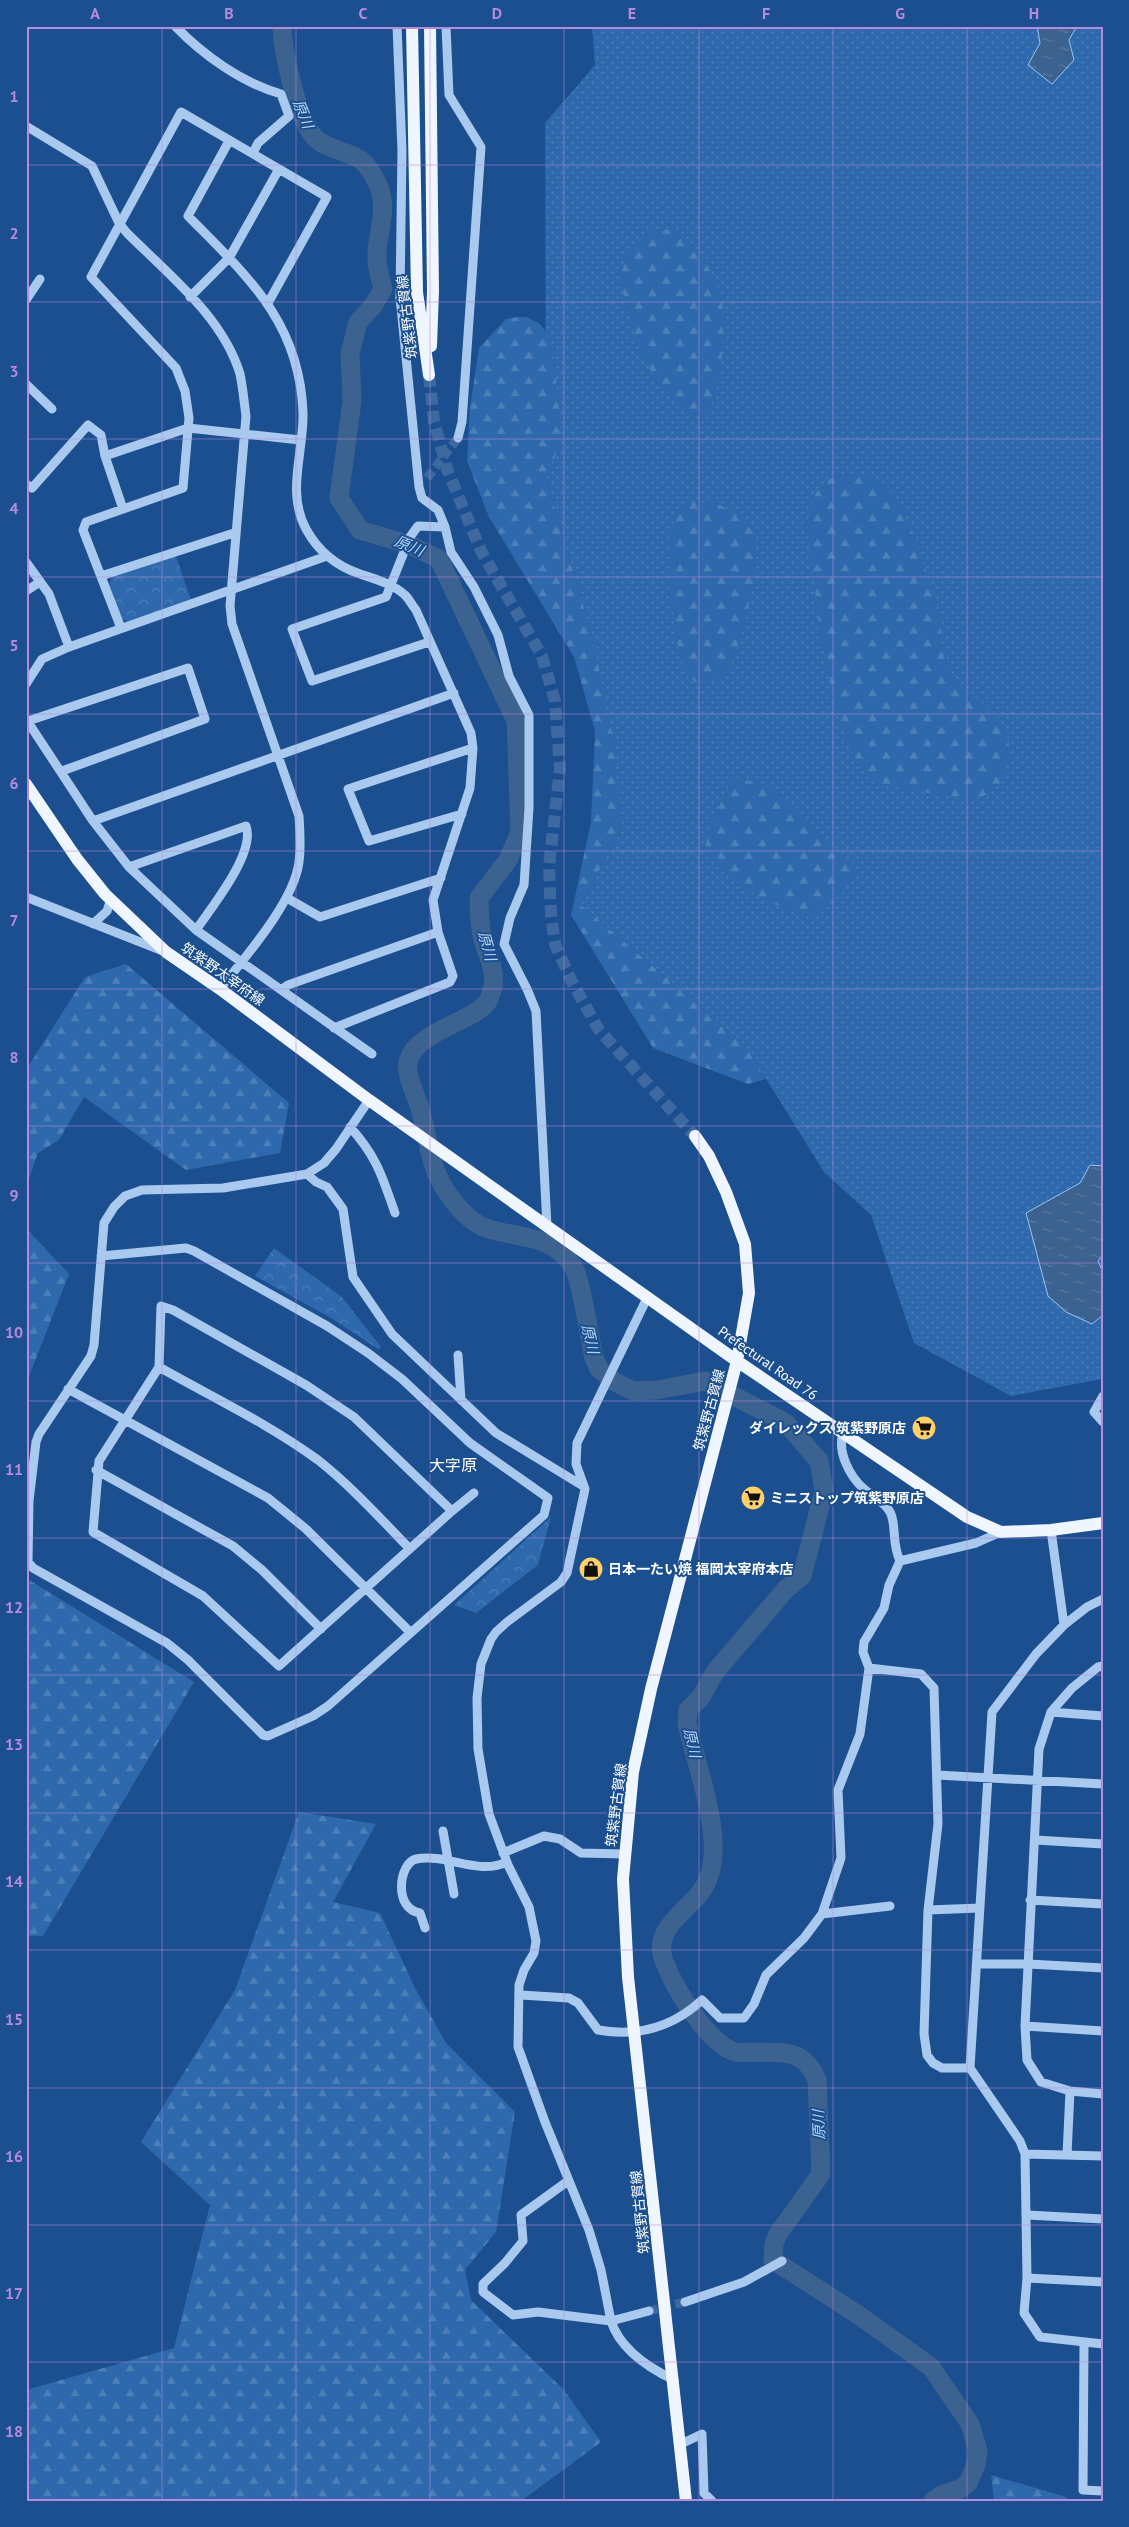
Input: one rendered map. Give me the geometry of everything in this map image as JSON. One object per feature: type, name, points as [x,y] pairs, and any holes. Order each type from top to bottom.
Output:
[{"type":"main road","name":"筑紫野古賀線","points":[[412,26],[416,292],[429,375],[433,291],[430,26]]},
{"type":"main road","name":"筑紫野太宰府線","points":[[28,792],[77,860],[111,899],[166,952],[220,989],[369,1100],[440,1150]]},
{"type":"main road","name":"筑紫野古賀線","points":[[686,2501],[628,1977],[623,1880],[633,1772],[651,1689],[737,1361],[749,1293],[745,1244],[726,1192],[709,1156],[695,1136]]},
{"type":"main road","name":"Prefectural Road 76","points":[[440,1150],[737,1361],[967,1517],[1001,1532],[1051,1530],[1103,1523]]},
{"type":"street","points":[[175,26],[210,57],[268,90],[281,94],[290,116],[258,143],[252,153]]},
{"type":"street","points":[[397,26],[402,151],[400,297],[419,487],[422,498],[438,510],[445,527],[451,552],[474,587],[498,635],[509,676],[529,715],[530,808],[524,885],[510,918],[504,944],[536,1011],[547,1226]]},
{"type":"street","points":[[446,26],[449,95],[482,146],[462,422],[458,438]]},
{"type":"street","points":[[121,628],[83,530],[86,522],[183,488],[190,418],[185,391],[176,368],[91,277],[181,112],[327,197],[268,303]]},
{"type":"street","points":[[26,126],[92,166],[119,223],[217,328],[230,350],[239,373],[246,416],[230,590],[232,624],[299,816],[301,840],[299,863],[287,898],[220,989]]},
{"type":"street","points":[[229,141],[188,216],[253,282],[268,303],[292,355],[303,414],[296,492],[298,508],[305,527],[317,546],[327,556],[357,573],[404,594],[416,610],[429,642],[454,693],[471,733],[473,748],[470,788],[433,900],[438,932],[453,976],[450,982],[334,1028]]},
{"type":"street","points":[[190,297],[229,258],[279,169]]},
{"type":"street","points":[[26,300],[40,279]]},
{"type":"street","points":[[26,384],[52,409]]},
{"type":"street","points":[[26,484],[32,488],[88,424],[101,435],[123,509]]},
{"type":"street","points":[[106,456],[188,428],[300,440]]},
{"type":"street","points":[[419,487],[427,478]]},
{"type":"street","points":[[429,642],[312,680],[292,629],[386,597],[392,587],[410,537],[418,526],[445,527]]},
{"type":"street","points":[[101,576],[234,533]]},
{"type":"street","points":[[26,684],[42,658],[121,628],[327,556]]},
{"type":"street","points":[[26,562],[49,594],[69,647]]},
{"type":"street","points":[[26,591],[40,582]]},
{"type":"street","points":[[62,771],[205,719],[188,668],[27,720],[93,821],[129,867],[196,930],[372,1054]]},
{"type":"street","points":[[93,821],[454,693]]},
{"type":"street","points":[[462,814],[369,841],[348,788],[473,748]]},
{"type":"street","points":[[129,867],[246,826],[245,847],[232,879],[196,930]]},
{"type":"street","points":[[287,898],[320,916],[441,878]]},
{"type":"street","points":[[26,897],[166,952]]},
{"type":"street","points":[[93,924],[107,911],[111,899]]},
{"type":"street","points":[[281,990],[288,985],[438,932]]},
{"type":"street","points":[[101,1256],[186,1248],[194,1252],[327,1326],[368,1352],[402,1379],[470,1443],[548,1498],[544,1515],[318,1713],[268,1736],[263,1735],[188,1660],[167,1643],[33,1568],[28,1562],[29,1501],[36,1442],[39,1434],[91,1356],[94,1345],[101,1256],[104,1223],[114,1207],[125,1196],[142,1190],[230,1187],[306,1174],[324,1163],[369,1100]]},
{"type":"street","points":[[350,1127],[364,1142],[380,1168],[395,1213]]},
{"type":"street","points":[[306,1174],[316,1182],[327,1187],[343,1210],[353,1277],[392,1334],[496,1433],[584,1486]]},
{"type":"street","points":[[648,1296],[577,1443],[576,1464],[584,1486],[567,1573],[561,1582],[496,1632],[481,1664],[477,1698],[478,1750],[489,1814],[503,1853],[529,1907],[536,1941],[534,1953],[524,1970],[519,1985],[521,1996],[518,2009],[518,2047],[568,2181],[589,2230],[601,2270],[614,2330],[624,2346],[657,2372],[674,2380]]},
{"type":"street","points":[[452,1511],[354,1417],[306,1385],[173,1310],[160,1306],[159,1367],[124,1419],[99,1461],[96,1470],[93,1532],[203,1596],[279,1666],[409,1548],[474,1493]]},
{"type":"street","points":[[458,1356],[461,1400]]},
{"type":"street","points":[[159,1367],[279,1435],[318,1461],[376,1514],[409,1548]]},
{"type":"street","points":[[68,1389],[268,1498],[306,1529],[410,1632]]},
{"type":"street","points":[[1103,1396],[1094,1412],[1103,1422]]},
{"type":"street","points":[[843,1434],[841,1440],[846,1465],[864,1489],[882,1502],[890,1512],[893,1521],[894,1549],[900,1561]]},
{"type":"street","points":[[96,1470],[233,1546],[262,1570],[321,1628]]},
{"type":"street","points":[[1051,1530],[1064,1624]]},
{"type":"street","points":[[900,1561],[976,1543],[1001,1532]]},
{"type":"street","points":[[521,1996],[568,1998],[578,2003],[598,2030],[635,2031],[660,2028],[670,2024],[702,2000],[720,2018],[744,2018],[754,2004],[766,1975],[804,1938],[822,1914],[841,1858],[838,1790],[860,1734],[869,1668],[863,1652],[864,1642],[884,1608],[889,1585],[900,1561]]},
{"type":"street","points":[[1103,1599],[1087,1607],[1064,1624],[1031,1660],[992,1712],[970,2068],[1020,2141],[1025,2154],[1028,2278],[1024,2313],[1040,2337],[1084,2344],[1103,2344]]},
{"type":"street","points":[[1103,1666],[1098,1667],[1072,1688],[1051,1712],[1039,1749],[1024,2026],[1027,2060],[1041,2082],[1070,2091],[1103,2094]]},
{"type":"street","points":[[869,1668],[921,1674],[934,1688],[938,1824],[928,1910],[924,2012],[927,2055],[933,2063],[942,2068],[970,2068]]},
{"type":"street","points":[[1051,1712],[1103,1716]]},
{"type":"street","points":[[937,1775],[1103,1784]]},
{"type":"street","points":[[443,1831],[446,1858],[454,1894]]},
{"type":"street","points":[[503,1853],[544,1836],[560,1839],[581,1853],[625,1854]]},
{"type":"street","points":[[1035,1840],[1103,1844]]},
{"type":"street","points":[[425,1928],[420,1913],[412,1912],[405,1906],[401,1893],[403,1875],[410,1862],[415,1859],[446,1858],[484,1868],[496,1868],[507,1862]]},
{"type":"street","points":[[1030,1900],[1103,1904]]},
{"type":"street","points":[[822,1914],[890,1906]]},
{"type":"street","points":[[928,1910],[980,1908]]},
{"type":"street","points":[[977,1964],[1028,1964],[1103,1968]]},
{"type":"street","points":[[1024,2026],[1103,2031]]},
{"type":"street","points":[[1067,2155],[1070,2091]]},
{"type":"street","points":[[1025,2154],[1103,2156]]},
{"type":"street","points":[[568,2181],[521,2215],[523,2241],[505,2263],[483,2284],[483,2292],[513,2315],[538,2312],[611,2321],[649,2311]]},
{"type":"street","points":[[1027,2215],[1103,2218]]},
{"type":"street","points":[[685,2302],[744,2282],[782,2262]]},
{"type":"street","points":[[1028,2278],[1103,2282]]},
{"type":"street","points":[[1084,2344],[1083,2490],[1103,2491]]},
{"type":"street","points":[[681,2444],[702,2434],[704,2493],[712,2501]]},
{"type":"green space","points":[[592,26],[1103,26],[1102,1379],[1011,1396],[914,1343],[871,1215],[824,1172],[745,1045],[581,905],[621,830],[593,639],[546,478],[545,123],[595,65]]},
{"type":"green space","points":[[653,229],[675,231],[683,235],[698,251],[720,293],[723,312],[721,362],[715,396],[709,408],[703,414],[695,414],[686,410],[667,393],[642,354],[627,310],[622,281],[625,262],[630,249],[635,243]]},
{"type":"green space","points":[[526,317],[539,323],[547,333],[553,352],[562,439],[546,478],[593,639],[615,749],[621,830],[581,905],[745,1045],[766,1079],[748,1084],[653,1048],[571,915],[591,822],[595,731],[574,657],[489,517],[467,461],[470,408],[479,348],[506,319]]},
{"type":"green space","points":[[835,476],[870,476],[883,483],[893,493],[900,505],[919,551],[935,600],[943,652],[947,665],[955,677],[998,718],[1005,730],[1009,744],[1008,761],[1002,779],[992,792],[977,798],[968,799],[889,785],[873,779],[857,761],[844,734],[834,700],[819,622],[807,526],[814,497],[822,486]]},
{"type":"green space","points":[[713,502],[737,515],[751,529],[756,547],[755,563],[749,604],[733,660],[724,674],[711,681],[701,683],[694,680],[688,673],[679,652],[674,621],[670,548],[671,534],[678,509],[693,503]]},
{"type":"green space","points":[[176,556],[191,600],[128,622],[121,618],[109,585],[112,577]]},
{"type":"green space","points":[[735,778],[764,784],[855,865],[856,871],[852,880],[839,896],[825,908],[810,914],[785,909],[752,892],[722,871],[711,860],[706,851],[708,837],[730,783]]},
{"type":"green space","points":[[126,964],[289,1103],[280,1153],[186,1170],[84,1097],[59,1140],[38,1153],[26,1188],[26,1070],[85,977]]},
{"type":"green space","points":[[26,1228],[69,1274],[26,1384]]},
{"type":"green space","points":[[274,1248],[342,1297],[381,1347],[378,1349],[331,1318],[255,1276]]},
{"type":"green space","points":[[551,1517],[538,1565],[476,1613],[454,1605]]},
{"type":"green space","points":[[26,1578],[194,1682],[43,1936],[26,1936]]},
{"type":"green space","points":[[299,1812],[376,1824],[333,1902],[380,1913],[415,1988],[446,2043],[515,2112],[496,2232],[465,2270],[471,2300],[564,2390],[601,2442],[521,2501],[26,2501],[26,2390],[174,2348],[210,2205],[141,2142],[235,1990]]},
{"type":"green space","points":[[991,2475],[1066,2497],[1070,2501],[994,2501]]},
{"type":"water","points":[[1037,26],[1077,26],[1069,40],[1074,60],[1052,84],[1028,65],[1040,43]]},
{"type":"water","points":[[1090,1165],[1103,1166],[1103,1255],[1098,1261],[1103,1272],[1103,1315],[1092,1324],[1066,1312],[1048,1296],[1026,1213],[1080,1183]]},
{"type":"waterway","name":"原川","points":[[282,26],[288,71],[299,107],[312,135],[320,142],[360,159],[372,173],[378,185],[382,202],[383,211],[377,247],[377,260],[383,289],[373,306],[358,322],[350,353],[352,401],[339,498],[360,530],[410,545],[439,559],[516,721],[520,832],[508,860],[479,898],[482,936],[494,976],[492,991],[486,1004],[465,1018],[425,1039],[415,1049],[409,1059],[409,1077],[420,1107],[433,1163],[449,1196],[462,1212],[477,1224],[485,1228],[545,1243],[555,1248],[573,1266],[579,1283],[594,1358],[599,1369],[615,1382],[633,1391],[657,1390],[705,1381],[786,1423],[819,1461],[824,1491],[802,1576],[786,1589],[715,1672],[701,1697],[688,1710],[687,1723],[711,1823],[712,1862],[708,1879],[702,1890],[669,1927],[663,1937],[661,1948],[664,1961],[683,1999],[703,2026],[724,2047],[735,2052],[790,2054],[798,2057],[812,2069],[817,2080],[821,2174],[778,2234],[774,2244],[773,2260],[860,2316],[931,2367],[970,2424],[978,2451],[976,2465],[968,2483],[960,2489],[941,2495],[933,2501]]},
{"type":"tunnel","points":[[429,375],[434,421],[447,469],[481,551],[542,656],[555,701],[560,769],[549,866],[551,915],[555,944],[571,980],[599,1030],[695,1136]]},
{"type":"tunnel","points":[[427,478],[458,438]]},
{"type":"tunnel","points":[[649,2311],[685,2302]]},
{"type":"place","name":"ダイレックス 筑紫野原店","points":[[924,1428]]},
{"type":"place","name":"ミニストップ筑紫野原店","points":[[753,1498]]},
{"type":"place","name":"日本一たい焼 福岡太宰府本店","points":[[591,1569]]},
{"type":"district","name":"大字原","points":[[453,1465]]}]
